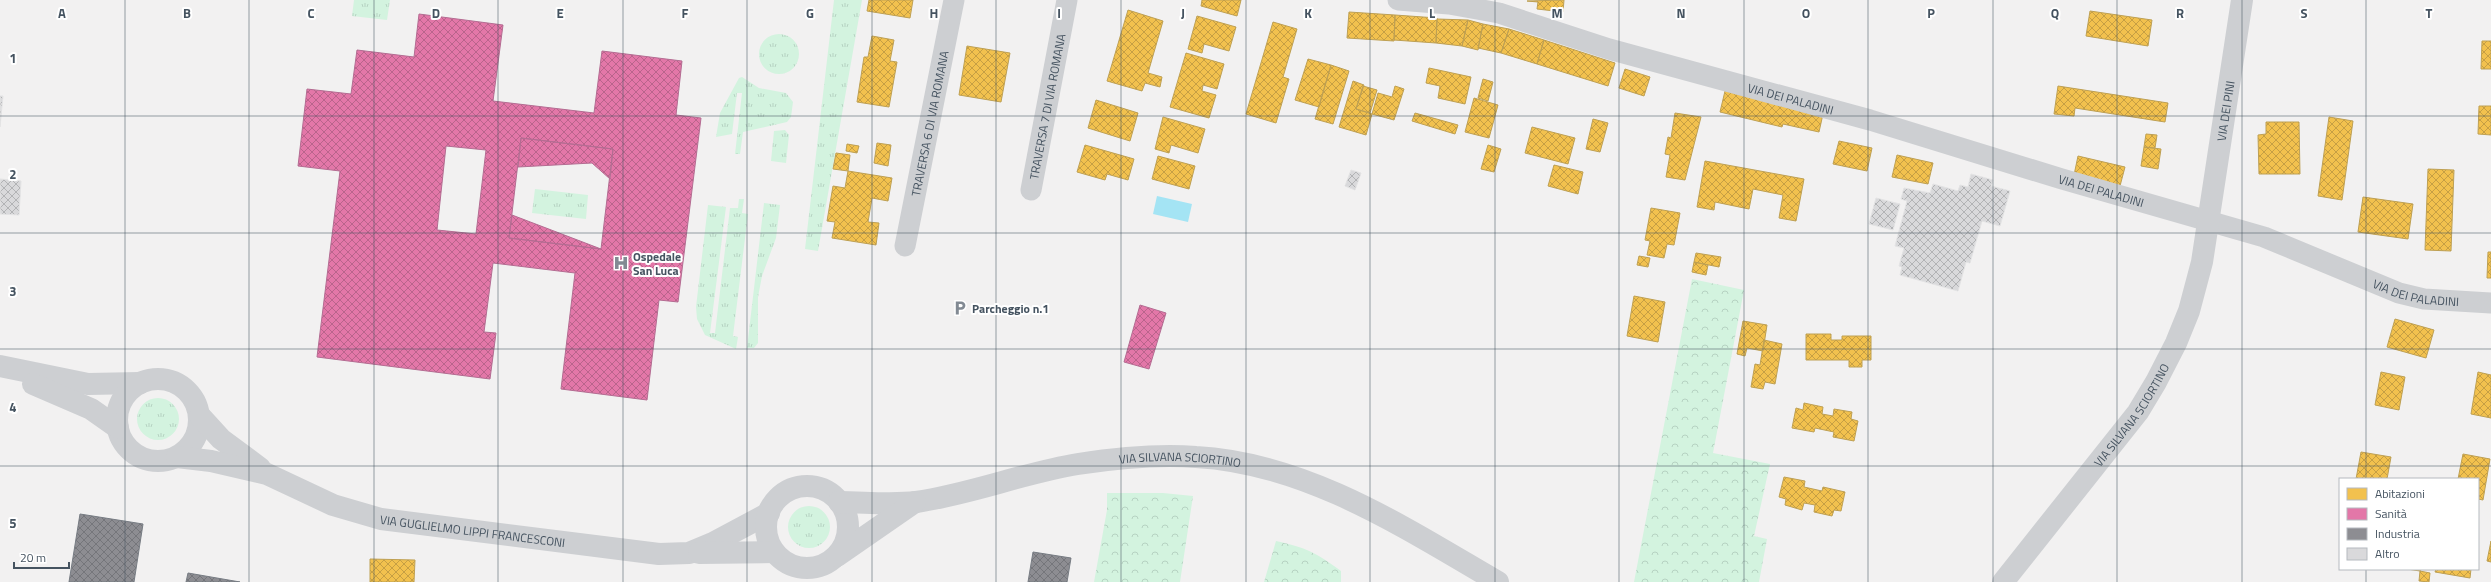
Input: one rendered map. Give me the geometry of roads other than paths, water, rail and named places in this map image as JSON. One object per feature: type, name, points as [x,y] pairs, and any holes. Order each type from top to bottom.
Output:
[{"type":"street","name":"TRAVERSA 6 DI VIA ROMANA","points":[[906,246],[954,0]]},
{"type":"street","name":"TRAVERSA 7 DI VIA ROMANA","points":[[1031,190],[1067,0]]},
{"type":"street","name":"VIA DEI PALADINI","points":[[1398,0],[1449,4],[1499,13],[1609,49],[1870,120],[2264,237],[2399,293],[2424,299],[2491,303]]},
{"type":"street","name":"VIA DEI PINI","points":[[2210,221],[2242,0]]},
{"type":"street","name":"VIA SILVANA SCIORTINO","points":[[2002,582],[2117,440],[2156,382],[2189,311],[2202,262],[2210,221]]},
{"type":"street","points":[[0,366],[88,384],[140,383],[163,378],[180,385],[193,397],[200,416],[235,450],[267,474]]},
{"type":"street","points":[[0,366],[90,409],[118,428]]},
{"type":"street","name":"VIA GUGLIELMO LIPPI FRANCESCONI","points":[[140,383],[130,390],[122,401],[117,414],[118,428],[126,446],[142,458],[162,461],[176,457],[211,461],[267,474],[333,505],[406,524],[659,554],[689,553],[769,513]]},
{"type":"street","points":[[176,457],[194,442],[198,431],[200,416]]},
{"type":"street","name":"VIA SILVANA SCIORTINO","points":[[839,502],[915,502],[1036,473],[1107,460],[1178,456],[1239,462],[1288,475],[1352,501],[1498,582]]},
{"type":"street","name":"VIA GUGLIELMO LIPPI FRANCESCONI","points":[[774,552],[769,541],[766,528],[769,513],[780,497],[798,488],[823,489],[839,502],[848,520],[848,530],[843,547],[835,557]]},
{"type":"street","points":[[689,553],[774,552],[790,564],[803,568],[823,565],[915,502]]},
{"type":"water","points":[[1157,196],[1192,204],[1188,222],[1153,214]]},
{"type":"place","name":"Ospedale San Luca","points":[[621,263]]},
{"type":"place","name":"Parcheggio n.1","points":[[960,308]]}]
